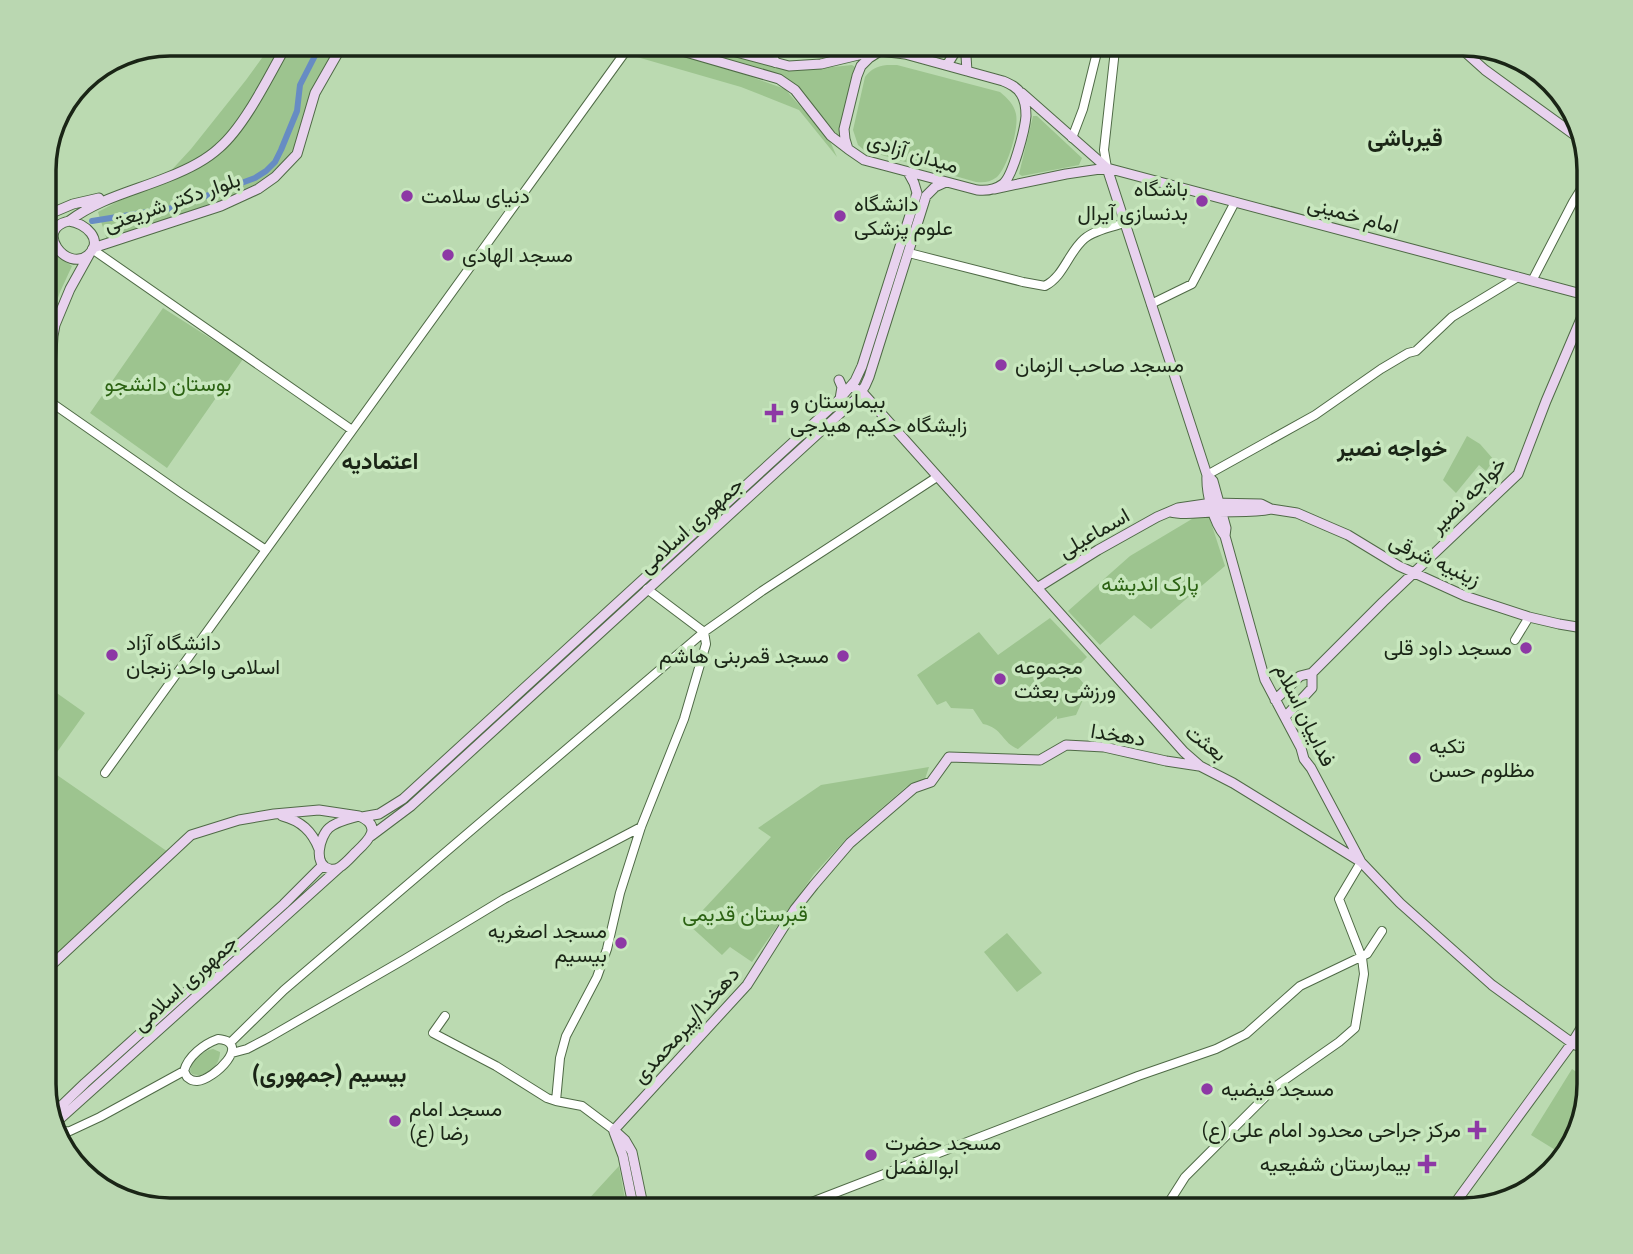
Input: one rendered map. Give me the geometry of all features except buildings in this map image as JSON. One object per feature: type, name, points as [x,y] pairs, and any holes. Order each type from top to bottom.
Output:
[{"type":"main road","name":"بلوار دکتر شریعتی","points":[[69,221],[95,204],[168,177],[199,162],[221,146],[247,113],[280,56]]},
{"type":"main road","name":"بلوار دکتر شریعتی","points":[[56,323],[70,289],[92,250],[221,206],[258,189],[275,177],[297,154],[316,93],[336,56]]},
{"type":"main road","points":[[703,56],[773,75],[795,90],[831,136],[848,149]]},
{"type":"main road","points":[[750,56],[789,66],[821,64],[852,56]]},
{"type":"main road","name":"میدان آزادی","points":[[872,56],[861,66],[857,76],[844,129],[848,149],[864,160],[986,191],[1107,168]]},
{"type":"main road","points":[[913,56],[1014,86],[1107,168]]},
{"type":"main road","points":[[947,65],[952,56]]},
{"type":"main road","points":[[958,56],[966,56],[967,71]]},
{"type":"main road","points":[[1470,57],[1569,131]]},
{"type":"main road","points":[[994,189],[1002,185],[1012,170],[1026,120],[1021,93]]},
{"type":"main road","name":"امام خمینی","points":[[1107,168],[1577,294]]},
{"type":"main road","name":"فداییان اسلام","points":[[1107,168],[1207,475],[1206,487],[1226,528],[1225,536],[1265,680],[1301,748],[1304,759],[1361,862]]},
{"type":"main road","name":"جمهوری اسلامی","points":[[62,1117],[340,867],[370,836],[411,806],[834,412],[862,366],[917,193],[908,172]]},
{"type":"main road","name":"جمهوری اسلامی","points":[[320,852],[323,834],[330,827],[336,823],[379,814],[402,799],[834,412],[852,403],[862,392],[869,377],[926,196],[935,187],[946,182]]},
{"type":"main road","points":[[56,211],[73,204],[118,194]]},
{"type":"main road","points":[[56,213],[84,226],[93,236],[92,250],[80,259],[69,258],[56,248]]},
{"type":"main road","points":[[56,231],[59,225],[69,221]]},
{"type":"main road","name":"خواجه نصیر","points":[[1312,674],[1383,602],[1518,474],[1577,327]]},
{"type":"main road","points":[[852,403],[873,404],[869,377]]},
{"type":"main road","points":[[839,380],[842,387],[840,399]]},
{"type":"main road","name":"بعثت","points":[[851,386],[862,392],[873,404],[1178,747],[1200,766],[1233,783],[1361,862],[1400,904],[1492,985],[1577,1046]]},
{"type":"main road","name":"زینبیه شرقی","points":[[1216,507],[1261,504],[1271,509],[1297,513],[1465,596],[1529,617],[1577,627]]},
{"type":"main road","name":"اسماعیلی","points":[[1037,588],[1157,517],[1178,508],[1216,507]]},
{"type":"main road","points":[[1275,700],[1300,676],[1312,674],[1312,688],[1284,717]]},
{"type":"main road","name":"دهخدا","points":[[950,757],[1040,760],[1066,745],[1104,747],[1200,766]]},
{"type":"main road","name":"دهخدا/پیرمحمدی","points":[[614,1130],[747,985],[795,909],[850,843],[914,788],[931,782],[950,757]]},
{"type":"main road","points":[[56,961],[191,835],[239,820],[319,810],[361,817],[370,822],[370,836]]},
{"type":"main road","points":[[274,814],[293,819],[305,827],[312,834],[323,865],[329,869],[340,867]]},
{"type":"main road","name":"جمهوری اسلامی","points":[[59,1108],[284,904],[323,865]]},
{"type":"main road","points":[[1459,1198],[1577,1035]]},
{"type":"main road","points":[[614,1130],[627,1170],[632,1198]]},
{"type":"main road","points":[[614,1130],[625,1140],[632,1152],[642,1198]]},
{"type":"street","points":[[105,773],[622,56]]},
{"type":"street","points":[[773,56],[776,63]]},
{"type":"street","points":[[1072,138],[1083,109],[1096,56]]},
{"type":"street","points":[[1107,168],[1104,150],[1114,56]]},
{"type":"street","points":[[1532,281],[1577,196]]},
{"type":"street","points":[[1151,304],[1192,284],[1235,202]]},
{"type":"street","points":[[909,253],[1045,286],[1058,275],[1084,238],[1125,223]]},
{"type":"street","points":[[92,250],[352,430]]},
{"type":"street","points":[[1207,475],[1315,415],[1381,369],[1416,351],[1452,317],[1518,277]]},
{"type":"street","points":[[56,406],[266,550]]},
{"type":"street","points":[[231,1042],[284,990],[384,903],[704,632],[937,477]]},
{"type":"street","points":[[555,1101],[565,1036],[597,977],[607,949],[620,892],[684,719],[706,644],[704,632],[647,589]]},
{"type":"street","points":[[1515,640],[1529,617]]},
{"type":"street","points":[[232,1053],[268,1038],[504,900],[642,827]]},
{"type":"street","points":[[1172,1198],[1185,1177],[1276,1086],[1355,1028],[1364,974],[1362,958],[1339,900],[1361,862]]},
{"type":"street","points":[[822,1198],[1130,1079],[1216,1049],[1246,1034],[1300,986],[1362,958],[1382,931]]},
{"type":"street","points":[[445,1016],[433,1032],[496,1066],[547,1098],[582,1105],[614,1130]]},
{"type":"street","points":[[67,1131],[91,1122],[184,1071],[188,1060],[208,1043],[218,1039],[231,1042]]},
{"type":"street","points":[[184,1071],[190,1080],[205,1079],[218,1070],[232,1053],[231,1042]]},
{"type":"green space","points":[[263,56],[335,56],[297,154],[252,192],[108,243],[98,212],[167,175]]},
{"type":"green space","points":[[684,56],[785,89],[829,139],[837,157],[799,110],[741,87],[637,57]]},
{"type":"green space","points":[[711,56],[738,56],[794,71],[852,65],[855,67],[840,127],[841,139],[798,87],[782,76]]},
{"type":"green space","points":[[897,65],[1000,92],[1008,99],[1015,110],[1016,129],[1009,156],[997,177],[987,182],[976,182],[864,150],[858,145],[853,130],[865,77],[874,68]]},
{"type":"green space","points":[[1033,116],[1037,116],[1082,158],[1079,165],[1022,176],[1019,174]]},
{"type":"green space","points":[[56,255],[72,266],[56,304]]},
{"type":"green space","name":"بوستان دانشجو","points":[[163,308],[243,359],[167,468],[90,413]]},
{"type":"green space","points":[[1467,436],[1480,444],[1494,460],[1486,471],[1479,465],[1456,493],[1443,480]]},
{"type":"green space","name":"پارک اندیشه","points":[[1207,510],[1225,566],[1151,629],[1134,615],[1100,645],[1068,611],[1130,556]]},
{"type":"green space","name":"مجموعه ورزشی بعثت","points":[[1050,618],[1087,657],[1073,671],[1084,684],[1080,689],[1086,693],[1076,715],[1057,719],[1057,716],[1018,749],[995,729],[983,724],[973,709],[951,708],[946,701],[937,705],[917,675],[979,632],[998,655]]},
{"type":"green space","points":[[56,692],[85,713],[56,754]]},
{"type":"green space","name":"قبرستان قدیمى","points":[[929,767],[925,779],[906,787],[847,838],[814,874],[752,962],[730,947],[722,955],[689,925],[771,837],[758,828],[821,785]]},
{"type":"green space","points":[[56,774],[171,854],[56,955]]},
{"type":"green space","points":[[1007,933],[1042,973],[1017,992],[984,952]]},
{"type":"green space","points":[[213,1049],[220,1052],[215,1066],[202,1075],[192,1074],[190,1071],[195,1060]]},
{"type":"green space","points":[[1572,1069],[1577,1072],[1576,1099],[1571,1121],[1562,1141],[1555,1150],[1531,1135]]},
{"type":"green space","points":[[619,1166],[625,1198],[590,1198]]},
{"type":"waterway","points":[[92,221],[173,208],[255,178],[266,171],[281,150],[297,111],[300,85],[315,56]]},
{"type":"place","name":"دنیای سلامت","points":[[407,196]]},
{"type":"place","name":"باشگاه بدنسازی آیرال","points":[[1202,201]]},
{"type":"place","name":"دانشگاه علوم پزشکی","points":[[840,216]]},
{"type":"place","name":"مسجد الهادی","points":[[448,255]]},
{"type":"place","name":"مسجد صاحب الزمان","points":[[1001,365]]},
{"type":"place","name":"بيمارستان و زايشگاه حكيم هيدجی","points":[[774,413]]},
{"type":"place","name":"مسجد داود قلی","points":[[1526,648]]},
{"type":"place","name":"دانشگاه آزاد اسلامی واحد زنجان","points":[[112,655]]},
{"type":"place","name":"مسجد قمربنی هاشم","points":[[843,656]]},
{"type":"place","name":"مجموعه ورزشی بعثت","points":[[1000,679]]},
{"type":"place","name":"تکیه مظلوم حسن","points":[[1415,758]]},
{"type":"place","name":"مسجد اصغریه بیسیم","points":[[621,943]]},
{"type":"place","name":"مسجد فیضیه","points":[[1207,1089]]},
{"type":"place","name":"مسجد امام رضا (ع)","points":[[395,1121]]},
{"type":"place","name":"مرکز جراحی محدود امام علی (ع)","points":[[1477,1130]]},
{"type":"place","name":"مسجد حضرت ابوالفضل","points":[[871,1155]]},
{"type":"place","name":"بیمارستان شفیعیه","points":[[1427,1164]]},
{"type":"district","name":"قیرباشی","points":[[1405,138]]},
{"type":"district","name":"خواجه نصیر","points":[[1392,448]]},
{"type":"district","name":"اعتمادیه","points":[[380,461]]},
{"type":"district","name":"(بیسیم (جمهوری","points":[[329,1074]]}]
